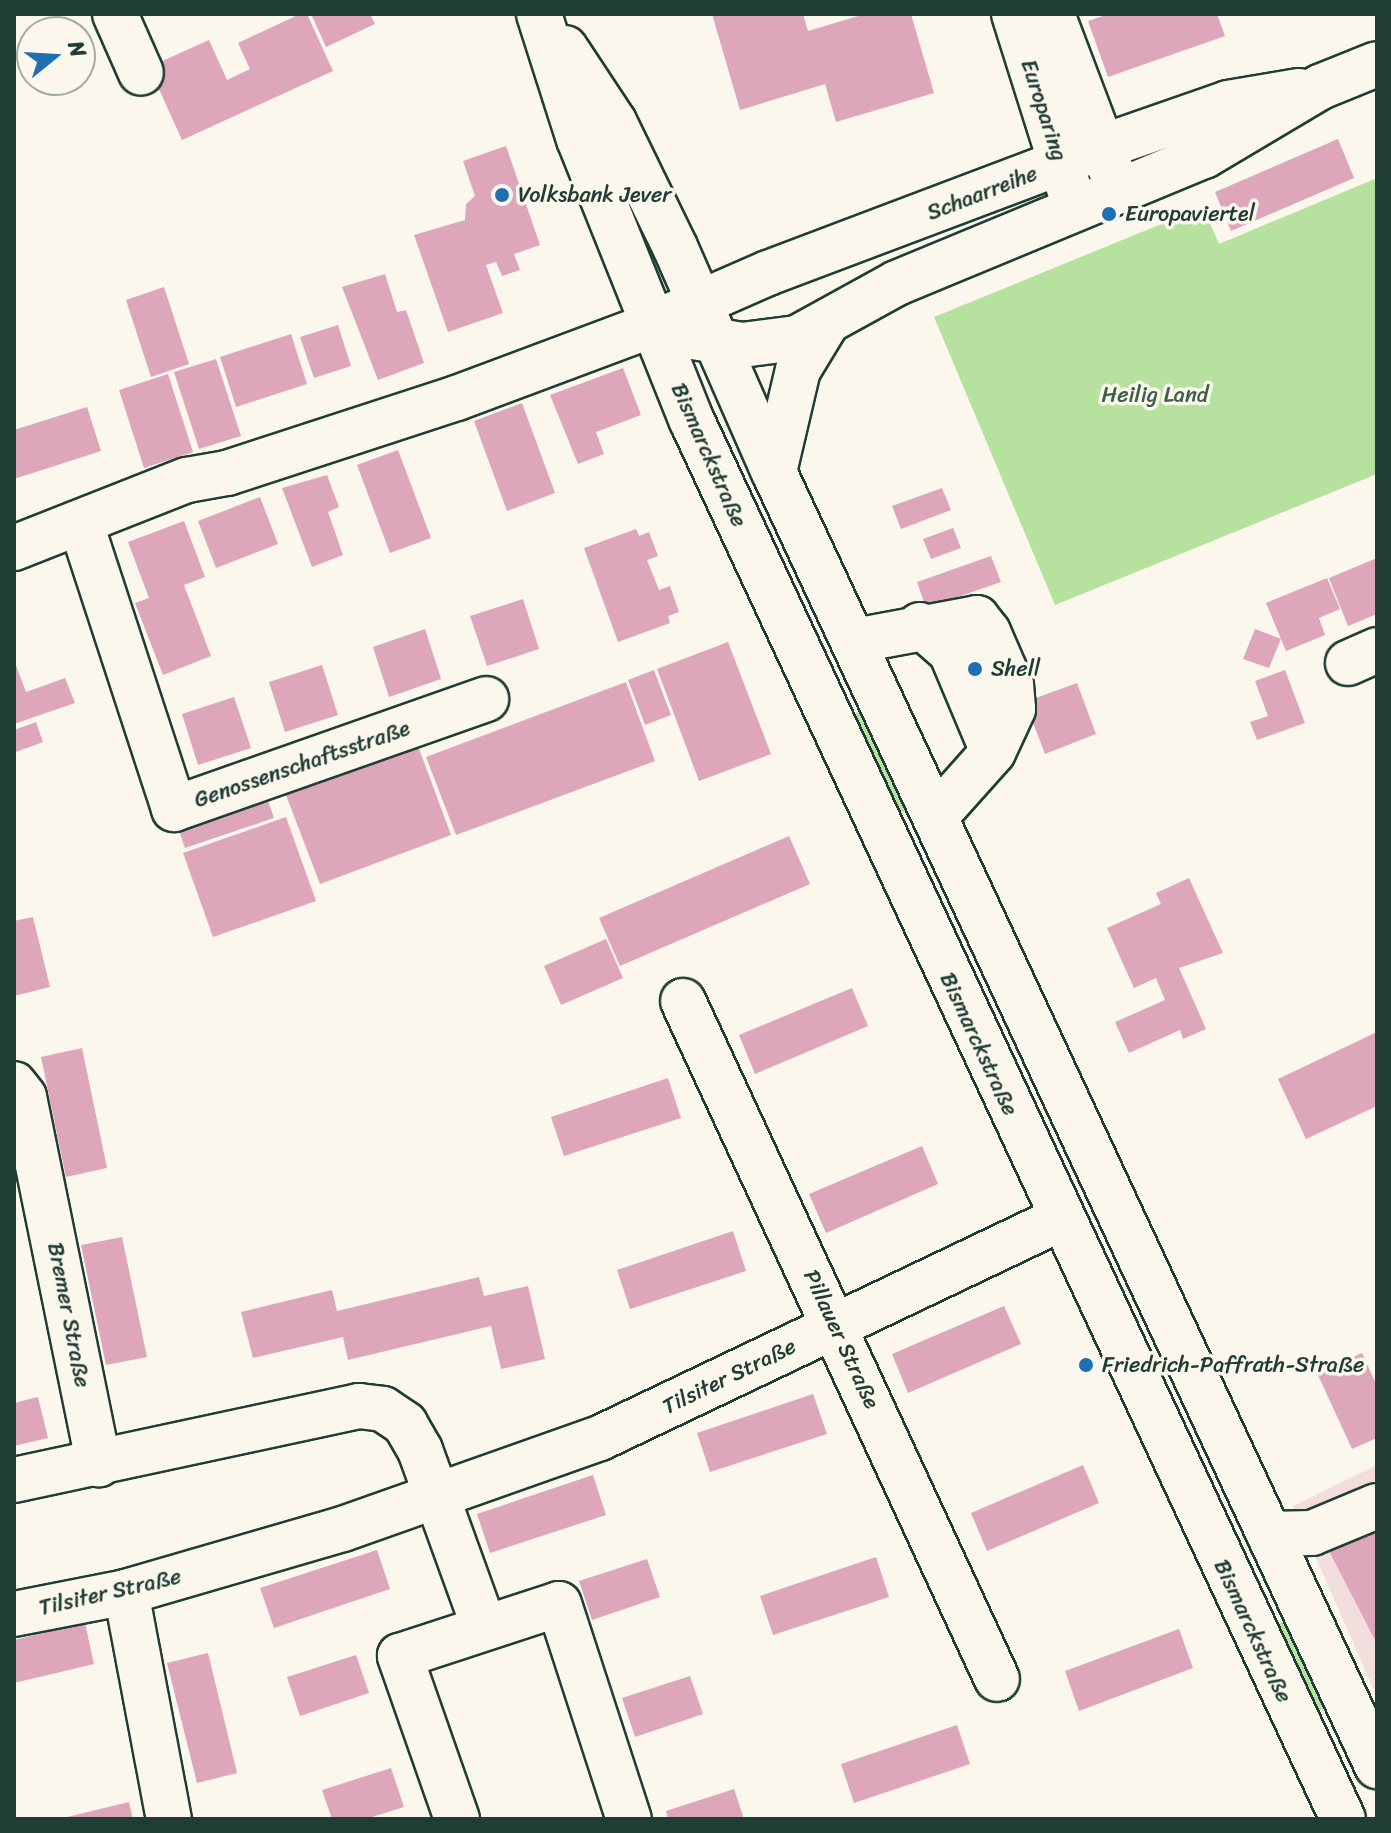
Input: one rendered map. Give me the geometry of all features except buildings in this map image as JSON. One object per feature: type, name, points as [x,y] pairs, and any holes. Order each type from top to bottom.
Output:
[{"type":"main road","points":[[115,14],[141,73]]},
{"type":"main road","points":[[540,14],[614,122],[1377,1766]]},
{"type":"main road","name":"Bismarckstraße","points":[[540,14],[579,139],[652,325],[1060,1219],[1343,1819]]},
{"type":"main road","name":"Europaring","points":[[1014,14],[1075,207]]},
{"type":"main road","name":"Europaring","points":[[1052,14],[1119,189]]},
{"type":"main road","name":"Schaarreihe","points":[[826,324],[897,283],[1215,150],[1320,87],[1377,64]]},
{"type":"main road","name":"Schaarreihe","points":[[652,325],[699,303],[1102,147],[1228,103],[1320,87]]},
{"type":"main road","points":[[14,548],[81,524],[126,524],[199,499],[227,473],[534,372],[652,325],[716,343],[771,345],[826,324]]},
{"type":"main road","points":[[774,472],[795,379],[806,350],[826,324]]},
{"type":"main road","name":"Genossenschaftsstraße","points":[[81,524],[174,809],[486,699]]},
{"type":"main road","points":[[854,641],[920,625],[977,618],[988,632],[1011,685],[1013,709],[993,752],[936,816]]},
{"type":"main road","name":"Pillauer Straße","points":[[683,1001],[836,1325],[997,1679]]},
{"type":"main road","name":"Bremer Straße","points":[[14,1084],[24,1097],[26,1169],[99,1464]]},
{"type":"main road","name":"Tilsiter Straße","points":[[14,1614],[126,1592],[343,1529],[600,1438],[1060,1219]]},
{"type":"main road","points":[[14,1480],[359,1406],[383,1409],[405,1424],[484,1627]]},
{"type":"main road","points":[[1269,1534],[1312,1533],[1377,1506]]},
{"type":"main road","points":[[126,1592],[169,1819]]},
{"type":"main road","points":[[457,1819],[400,1656],[559,1604],[629,1819]]},
{"type":"shaded area","points":[[1377,1465],[1377,1697],[1293,1506]]},
{"type":"green space","name":"Heilig Land","points":[[1377,178],[1377,474],[1055,605],[934,317],[1203,207],[1219,244]]},
{"type":"green space","points":[[858,712],[913,808],[895,816],[850,716]]},
{"type":"green space","points":[[1290,1618],[1331,1707],[1317,1711],[1273,1626]]},
{"type":"place","name":"Volksbank Jever","points":[[502,195]]},
{"type":"place","name":"Europaviertel","points":[[1109,214]]},
{"type":"place","name":"Shell","points":[[975,669]]},
{"type":"place","name":"Friedrich-Paffrath-Straße","points":[[1086,1365]]}]
